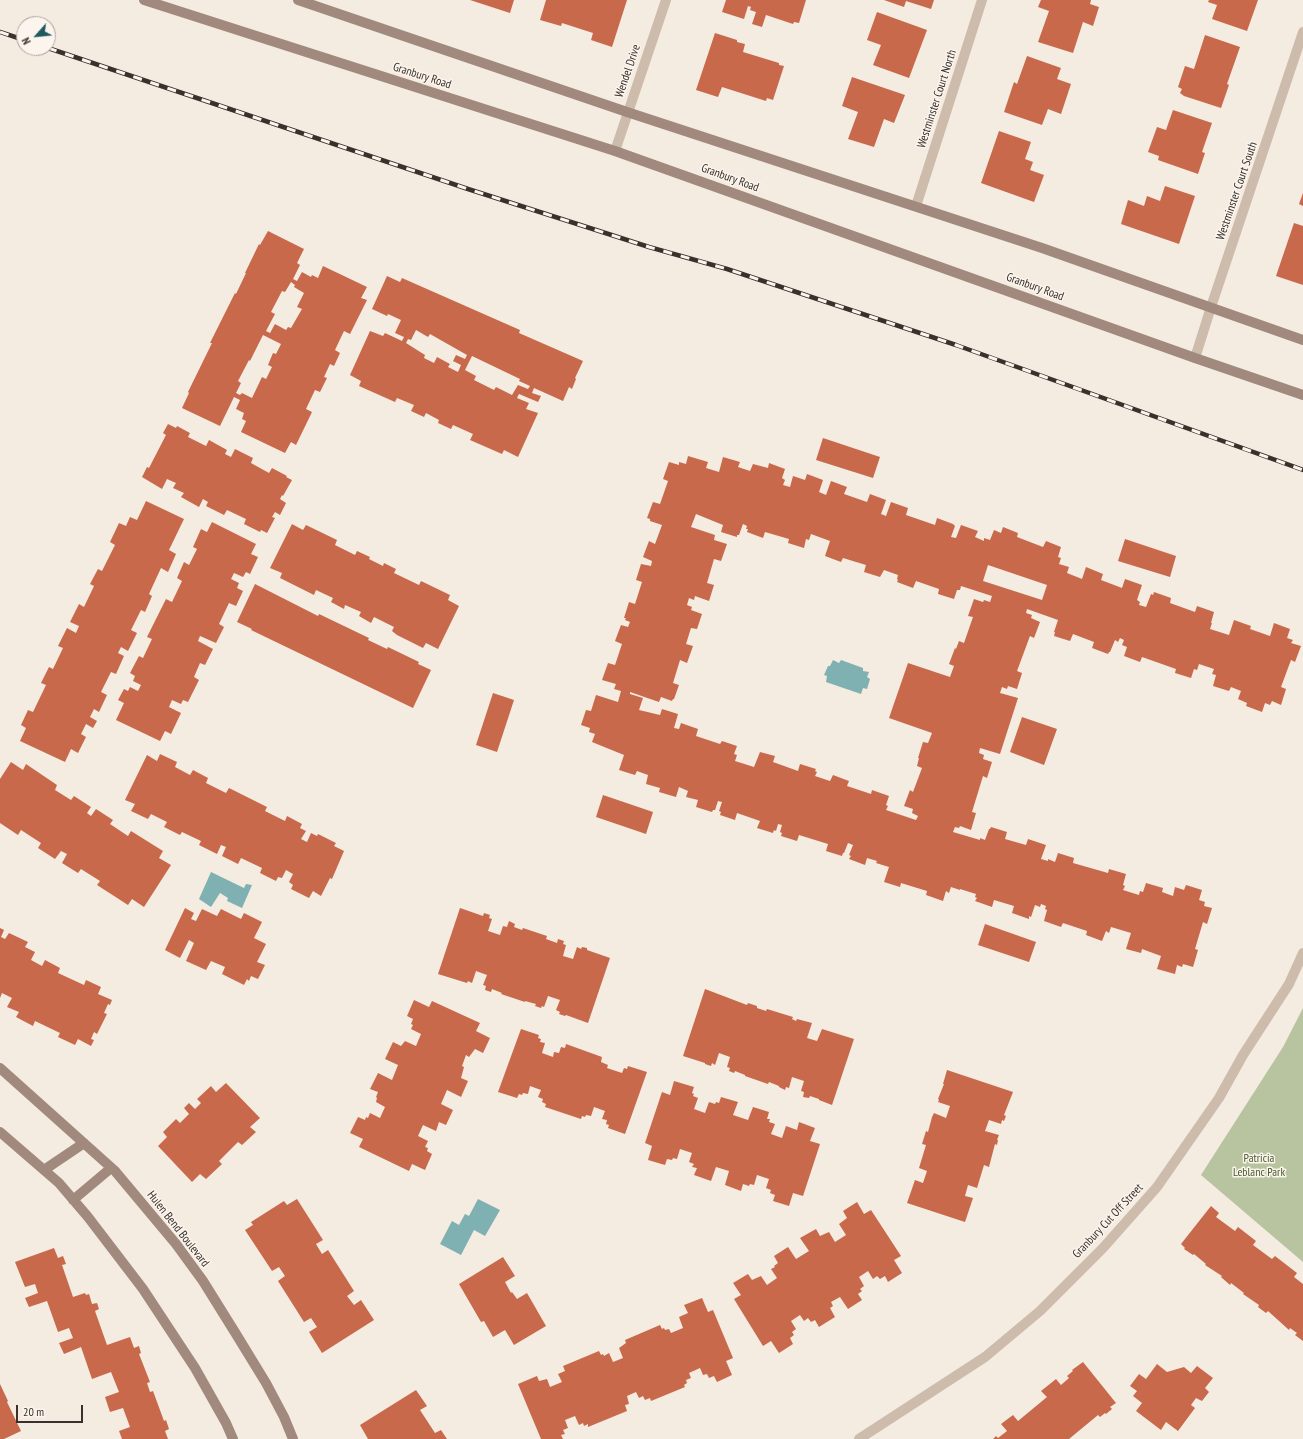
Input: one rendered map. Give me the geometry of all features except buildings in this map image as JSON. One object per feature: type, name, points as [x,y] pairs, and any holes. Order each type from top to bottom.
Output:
[{"type":"main road","name":"Granbury Road","points":[[144,0],[615,151],[1195,358],[1303,395]]},
{"type":"main road","points":[[298,0],[627,112],[1042,248],[1303,340]]},
{"type":"main road","name":"Hulen Bend Boulevard","points":[[0,1068],[111,1168],[160,1223],[203,1281],[266,1382],[284,1417],[293,1439]]},
{"type":"main road","points":[[0,1132],[59,1183],[88,1217],[143,1289],[195,1368],[226,1423],[232,1439]]},
{"type":"main road","points":[[44,1170],[84,1143]]},
{"type":"main road","points":[[73,1200],[111,1168]]},
{"type":"street","name":"Wendel Drive","points":[[615,151],[666,0]]},
{"type":"street","name":"Westminster Court North","points":[[916,206],[982,0]]},
{"type":"street","name":"Westminster Court South","points":[[1195,358],[1303,32]]},
{"type":"street","name":"Granbury Cut Off Street","points":[[859,1439],[985,1357],[1040,1311],[1103,1248],[1157,1187],[1219,1098],[1243,1055],[1289,984],[1303,953]]},
{"type":"green space","name":"Patricia Leblanc Park","points":[[1303,1008],[1303,1262],[1201,1175],[1283,1047]]},
{"type":"water","points":[[833,660],[839,663],[841,660],[863,668],[863,671],[869,672],[867,677],[870,679],[867,689],[863,688],[861,694],[826,682],[827,676],[824,675],[828,666],[830,666]]},
{"type":"water","points":[[211,872],[244,888],[246,884],[252,885],[242,908],[227,901],[228,898],[220,893],[211,907],[199,899]]},
{"type":"water","points":[[478,1199],[500,1210],[485,1236],[474,1230],[461,1255],[440,1244],[452,1221],[459,1225],[465,1214],[469,1216]]},
{"type":"railway","points":[[0,32],[16,37]]},
{"type":"railway","points":[[56,51],[468,189],[649,247],[727,269],[956,345],[1303,470]]}]
